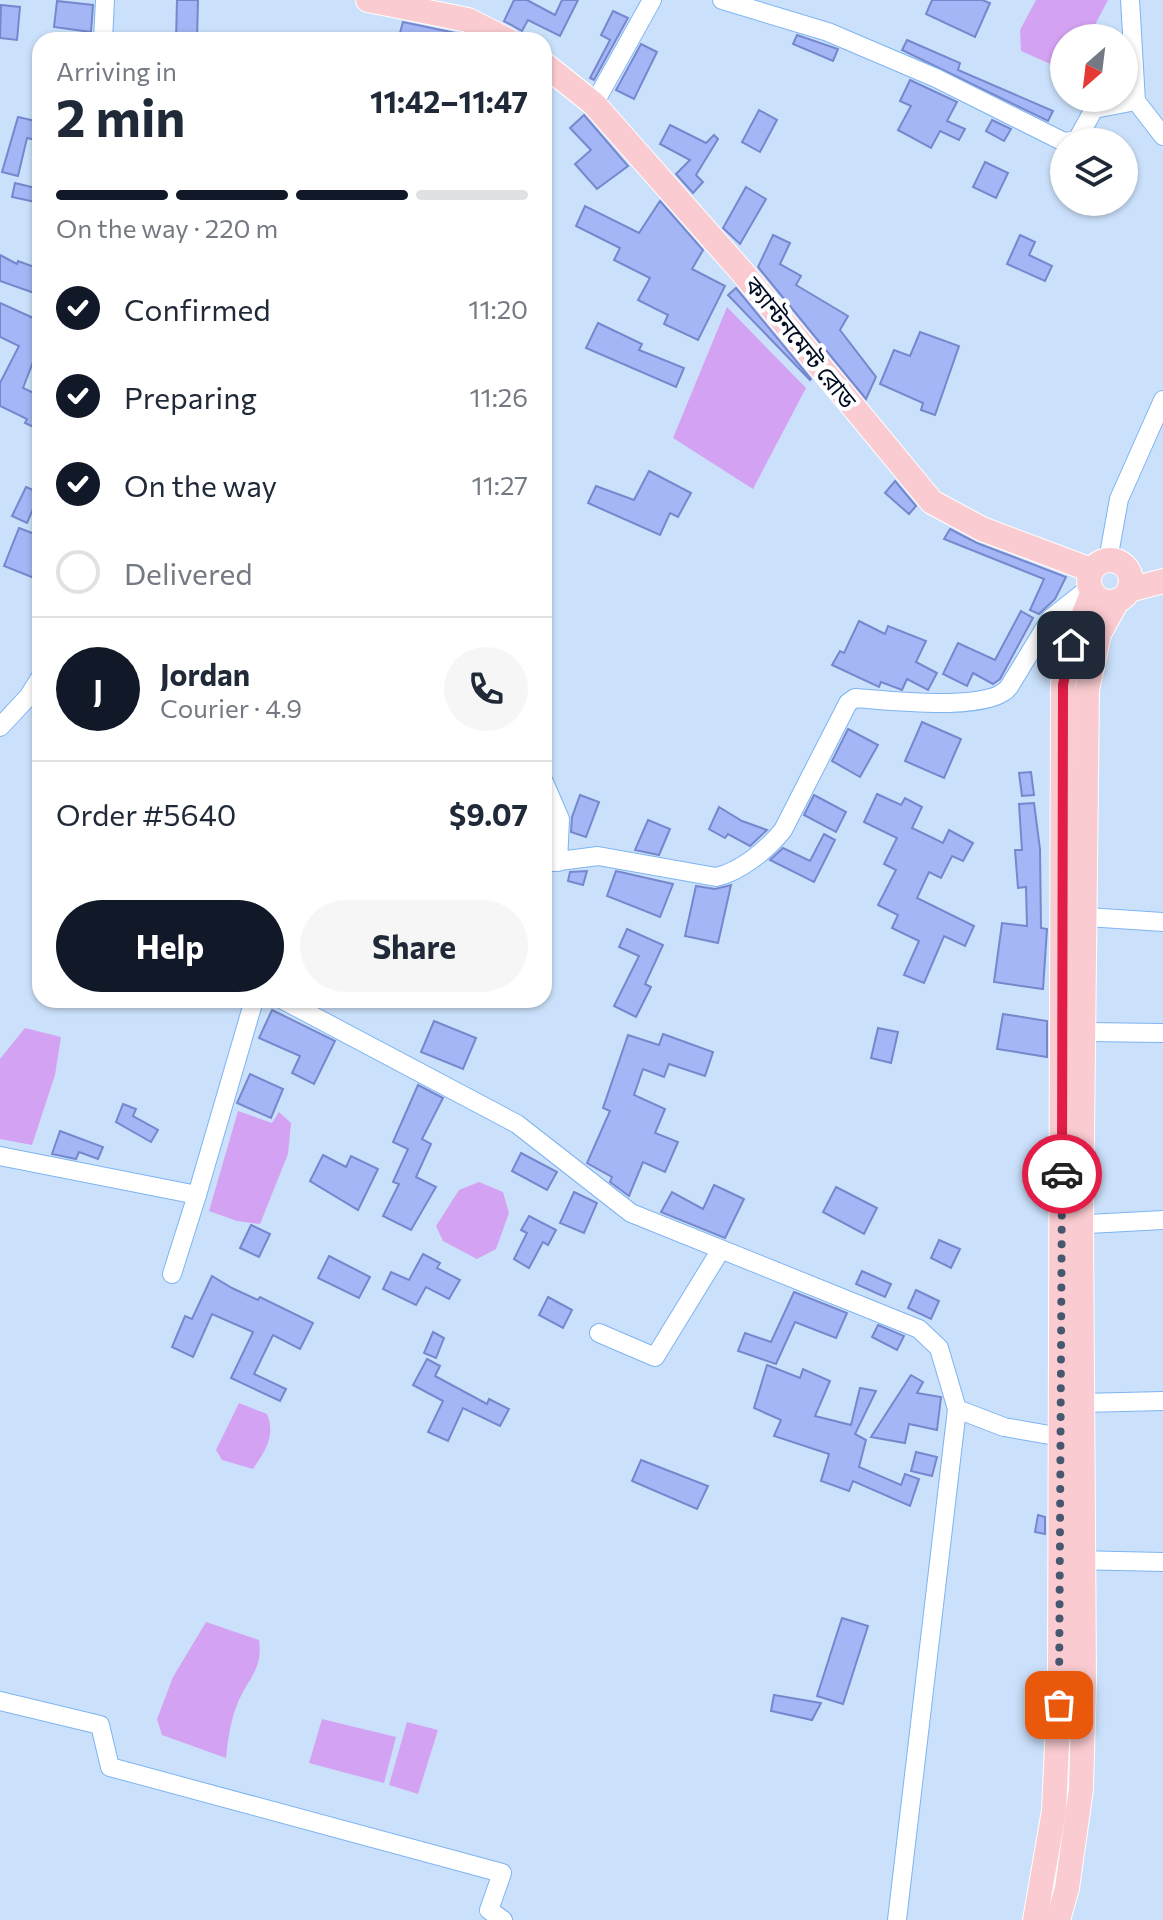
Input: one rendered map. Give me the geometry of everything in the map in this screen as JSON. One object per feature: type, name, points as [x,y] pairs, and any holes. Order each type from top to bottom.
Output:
[{"type":"main road","points":[[368,0],[401,2],[468,20],[491,32]]},
{"type":"main road","name":"ক্যান্টনমেন্ট রোড","points":[[552,70],[594,104],[743,273],[932,502],[982,529],[1108,582]]},
{"type":"main road","points":[[1035,1920],[1054,1811],[1083,1403],[1071,1225],[1063,685],[1071,645],[1108,582],[1163,569]]},
{"type":"main road","points":[[1108,582],[1163,581]]},
{"type":"main road","points":[[1058,1920],[1067,1888],[1081,1789],[1073,1560],[1061,1437],[1071,1225],[1085,1032],[1087,690],[1108,582]]},
{"type":"street","points":[[103,32],[105,0]]},
{"type":"street","points":[[594,104],[652,0]]},
{"type":"street","points":[[722,0],[855,43],[936,78],[1050,135]]},
{"type":"street","points":[[1130,0],[1131,24]]},
{"type":"street","points":[[1138,104],[1163,136]]},
{"type":"street","points":[[552,862],[598,856],[716,877],[727,875],[773,842],[783,830],[848,703],[855,698],[933,705],[999,695],[1009,687],[1051,618],[1108,582],[1119,499],[1163,400]]},
{"type":"street","points":[[0,727],[32,691]]},
{"type":"street","points":[[552,800],[560,819],[552,857]]},
{"type":"street","points":[[1087,917],[1163,922]]},
{"type":"street","points":[[172,1274],[252,1008]]},
{"type":"street","points":[[298,1008],[517,1124],[631,1213],[919,1329],[939,1348],[957,1409],[897,1920]]},
{"type":"street","points":[[1085,1032],[1163,1033]]},
{"type":"street","points":[[0,1156],[197,1195]]},
{"type":"street","points":[[1071,1225],[1163,1220]]},
{"type":"street","points":[[599,1333],[655,1357],[720,1251]]},
{"type":"street","points":[[1083,1403],[1163,1401]]},
{"type":"street","points":[[957,1409],[1004,1427],[1061,1437]]},
{"type":"street","points":[[1073,1560],[1163,1562]]},
{"type":"street","points":[[0,1701],[100,1725],[110,1767],[502,1873],[489,1910],[503,1920]]},
{"type":"shaded area","points":[[1036,0],[1108,0],[1095,24],[1050,24],[1050,64],[1021,51],[1020,30]]},
{"type":"shaded area","points":[[727,307],[806,388],[753,489],[673,438]]},
{"type":"shaded area","points":[[25,1028],[61,1037],[55,1075],[32,1145],[0,1139],[0,1059]]},
{"type":"shaded area","points":[[238,1111],[272,1123],[279,1112],[291,1123],[288,1154],[260,1224],[237,1221],[209,1211]]},
{"type":"shaded area","points":[[479,1182],[503,1192],[509,1213],[496,1249],[477,1259],[443,1241],[436,1226],[459,1190]]},
{"type":"shaded area","points":[[239,1403],[267,1414],[269,1422],[268,1443],[253,1469],[222,1460],[216,1450]]},
{"type":"shaded area","points":[[206,1622],[259,1640],[259,1658],[236,1707],[226,1758],[162,1735],[157,1719],[173,1677]]},
{"type":"shaded area","points":[[322,1719],[396,1737],[384,1783],[309,1763]]},
{"type":"shaded area","points":[[407,1722],[438,1730],[418,1794],[389,1785]]},
{"type":"building","points":[[177,0],[198,0],[197,32],[176,32]]},
{"type":"building","points":[[514,0],[527,0],[555,15],[562,0],[578,0],[560,36],[528,20],[522,31],[504,21]]},
{"type":"building","points":[[932,0],[982,0],[990,3],[975,37],[926,14]]},
{"type":"building","points":[[57,1],[93,5],[91,32],[54,27]]},
{"type":"building","points":[[1,5],[20,7],[17,40],[0,38]]},
{"type":"building","points":[[613,11],[628,18],[594,80],[590,78],[610,40],[601,35]]},
{"type":"building","points":[[403,22],[450,32],[400,32]]},
{"type":"building","points":[[797,35],[838,49],[833,61],[793,44]]},
{"type":"building","points":[[907,40],[960,63],[958,70],[1052,112],[1048,121],[902,50]]},
{"type":"building","points":[[641,44],[657,52],[634,99],[616,90]]},
{"type":"building","points":[[910,80],[957,102],[947,121],[965,129],[959,140],[940,131],[931,148],[898,130],[911,106],[900,101]]},
{"type":"building","points":[[759,110],[777,120],[760,152],[742,142]]},
{"type":"building","points":[[584,115],[628,166],[597,189],[575,164],[591,150],[570,128]]},
{"type":"building","points":[[18,117],[32,120],[32,139],[27,138],[18,176],[2,172]]},
{"type":"building","points":[[992,120],[1011,129],[1004,141],[986,131]]},
{"type":"building","points":[[670,125],[706,143],[714,135],[718,139],[696,175],[703,182],[693,193],[676,174],[690,160],[660,144]]},
{"type":"building","points":[[985,162],[1008,173],[996,198],[973,187]]},
{"type":"building","points":[[15,183],[32,187],[32,201],[12,197]]},
{"type":"building","points":[[746,187],[766,199],[740,244],[723,228]]},
{"type":"building","points":[[660,201],[703,250],[692,269],[725,286],[698,340],[664,324],[668,315],[638,300],[650,278],[614,260],[620,248],[576,226],[585,206],[639,233]]},
{"type":"building","points":[[773,235],[790,243],[780,264],[801,276],[796,285],[848,316],[840,330],[876,377],[866,399],[758,267]]},
{"type":"building","points":[[1020,235],[1035,242],[1029,255],[1052,266],[1045,281],[1007,264]]},
{"type":"building","points":[[0,255],[17,264],[18,261],[32,266],[32,292],[0,281]]},
{"type":"building","points":[[736,288],[811,379],[810,380],[728,295]]},
{"type":"building","points":[[0,303],[32,317],[32,365],[23,388],[32,392],[32,426],[25,423],[27,419],[0,406],[0,383],[19,346],[0,337]]},
{"type":"building","points":[[598,323],[642,344],[639,350],[684,368],[676,387],[586,348]]},
{"type":"building","points":[[920,332],[959,346],[935,415],[921,410],[923,403],[880,384],[894,350],[910,356]]},
{"type":"building","points":[[649,471],[691,493],[678,517],[670,513],[660,535],[588,503],[596,486],[634,500]]},
{"type":"building","points":[[895,481],[916,506],[909,514],[885,493]]},
{"type":"building","points":[[26,487],[32,490],[32,511],[27,523],[12,516]]},
{"type":"building","points":[[19,528],[32,533],[32,577],[4,566]]},
{"type":"building","points":[[950,529],[977,543],[1066,577],[1055,599],[1039,614],[1030,610],[1044,579],[944,539]]},
{"type":"building","points":[[1021,611],[1033,618],[1000,679],[993,684],[973,673],[967,686],[943,674],[958,643],[995,660]]},
{"type":"building","points":[[859,621],[885,634],[888,626],[926,641],[916,662],[937,673],[928,690],[907,679],[902,690],[881,682],[879,687],[832,665],[840,651],[844,653]]},
{"type":"building","points":[[922,722],[961,739],[944,778],[905,761]]},
{"type":"building","points":[[848,729],[878,745],[860,777],[832,761]]},
{"type":"building","points":[[1031,772],[1034,795],[1022,796],[1019,773]]},
{"type":"building","points":[[877,794],[901,805],[905,798],[922,807],[912,828],[943,843],[949,830],[973,843],[963,861],[952,856],[941,878],[929,872],[917,898],[974,926],[965,946],[944,936],[924,983],[904,975],[919,941],[892,928],[898,915],[878,905],[896,870],[884,864],[897,838],[864,822]]},
{"type":"building","points":[[580,795],[599,802],[586,837],[571,832],[572,817]]},
{"type":"building","points":[[814,795],[846,812],[836,832],[804,815]]},
{"type":"building","points":[[1034,803],[1040,849],[1041,928],[1047,929],[1043,989],[994,982],[1002,923],[1027,926],[1026,887],[1018,888],[1015,850],[1022,850],[1019,804]]},
{"type":"building","points":[[719,807],[742,821],[767,830],[750,846],[728,834],[725,838],[709,829]]},
{"type":"building","points":[[648,820],[670,829],[659,855],[635,850]]},
{"type":"building","points":[[824,834],[835,840],[814,882],[770,860],[783,848],[810,861]]},
{"type":"building","points":[[587,871],[583,885],[568,881],[570,872]]},
{"type":"building","points":[[616,871],[673,884],[660,917],[607,896]]},
{"type":"building","points":[[731,885],[718,943],[685,936],[696,886],[715,889]]},
{"type":"building","points":[[627,929],[663,945],[645,984],[651,987],[636,1017],[614,1006],[639,956],[619,947]]},
{"type":"building","points":[[272,1010],[335,1041],[314,1084],[292,1073],[300,1056],[259,1038]]},
{"type":"building","points":[[1003,1014],[1047,1021],[1047,1057],[997,1049]]},
{"type":"building","points":[[434,1021],[476,1038],[463,1069],[421,1052]]},
{"type":"building","points":[[878,1028],[898,1032],[891,1063],[871,1058]]},
{"type":"building","points":[[663,1034],[713,1052],[705,1076],[669,1064],[664,1077],[643,1069],[634,1095],[665,1109],[655,1133],[678,1142],[665,1172],[643,1162],[629,1196],[610,1182],[612,1177],[587,1163],[610,1111],[603,1108],[628,1035],[659,1045]]},
{"type":"building","points":[[250,1074],[283,1089],[271,1118],[237,1103]]},
{"type":"building","points":[[418,1085],[443,1098],[422,1139],[431,1144],[416,1177],[436,1187],[411,1230],[383,1216],[399,1184],[393,1182],[408,1149],[393,1142]]},
{"type":"building","points":[[123,1104],[136,1109],[133,1116],[158,1130],[151,1142],[116,1122]]},
{"type":"building","points":[[60,1131],[103,1147],[98,1159],[79,1152],[76,1159],[52,1154]]},
{"type":"building","points":[[521,1153],[557,1172],[547,1190],[512,1171]]},
{"type":"building","points":[[323,1155],[346,1167],[351,1156],[378,1169],[358,1210],[310,1181]]},
{"type":"building","points":[[714,1185],[744,1199],[725,1238],[661,1212],[672,1192],[703,1209]]},
{"type":"building","points":[[836,1187],[877,1208],[864,1234],[823,1212]]},
{"type":"building","points":[[574,1192],[597,1203],[584,1233],[560,1223]]},
{"type":"building","points":[[529,1216],[556,1230],[548,1245],[543,1242],[529,1268],[514,1259],[527,1233],[521,1230]]},
{"type":"building","points":[[251,1225],[270,1234],[259,1257],[240,1248]]},
{"type":"building","points":[[939,1240],[960,1249],[951,1268],[931,1258]]},
{"type":"building","points":[[423,1254],[440,1263],[437,1268],[460,1280],[449,1299],[426,1287],[416,1305],[383,1289],[391,1272],[409,1280]]},
{"type":"building","points":[[329,1256],[370,1277],[359,1298],[318,1278]]},
{"type":"building","points":[[862,1271],[891,1284],[885,1297],[856,1284]]},
{"type":"building","points":[[212,1276],[232,1288],[258,1300],[260,1297],[313,1323],[300,1349],[273,1335],[254,1374],[286,1389],[280,1401],[231,1378],[253,1332],[212,1314],[193,1357],[172,1347],[185,1316],[192,1319]]},
{"type":"building","points":[[916,1290],[939,1301],[931,1319],[908,1308]]},
{"type":"building","points":[[794,1292],[847,1313],[836,1338],[795,1322],[776,1364],[738,1351],[745,1333],[771,1342]]},
{"type":"building","points":[[548,1297],[572,1310],[563,1328],[539,1315]]},
{"type":"building","points":[[878,1325],[904,1336],[897,1350],[872,1337]]},
{"type":"building","points":[[433,1332],[444,1338],[436,1358],[424,1353]]},
{"type":"building","points":[[427,1359],[440,1366],[435,1376],[487,1404],[489,1399],[509,1409],[500,1426],[463,1408],[448,1441],[428,1432],[443,1401],[413,1385]]},
{"type":"building","points":[[767,1365],[800,1378],[803,1369],[830,1381],[815,1416],[851,1425],[860,1388],[876,1391],[855,1434],[866,1440],[859,1467],[901,1485],[905,1474],[919,1479],[910,1506],[853,1481],[849,1491],[821,1481],[829,1454],[774,1436],[781,1420],[754,1408]]},
{"type":"building","points":[[911,1375],[923,1382],[917,1393],[941,1397],[937,1430],[909,1424],[905,1443],[871,1437]]},
{"type":"building","points":[[916,1452],[937,1457],[932,1476],[911,1471]]},
{"type":"building","points":[[641,1460],[708,1486],[697,1509],[632,1481]]},
{"type":"building","points":[[1038,1515],[1045,1517],[1045,1534],[1035,1532]]},
{"type":"building","points":[[842,1618],[868,1626],[843,1704],[817,1696]]},
{"type":"building","points":[[774,1695],[821,1703],[812,1720],[771,1711]]},
{"type":"way so far","points":[[1059,1705],[1062,1174]]},
{"type":"route","points":[[1062,1174],[1063,685],[1071,645]]}]
